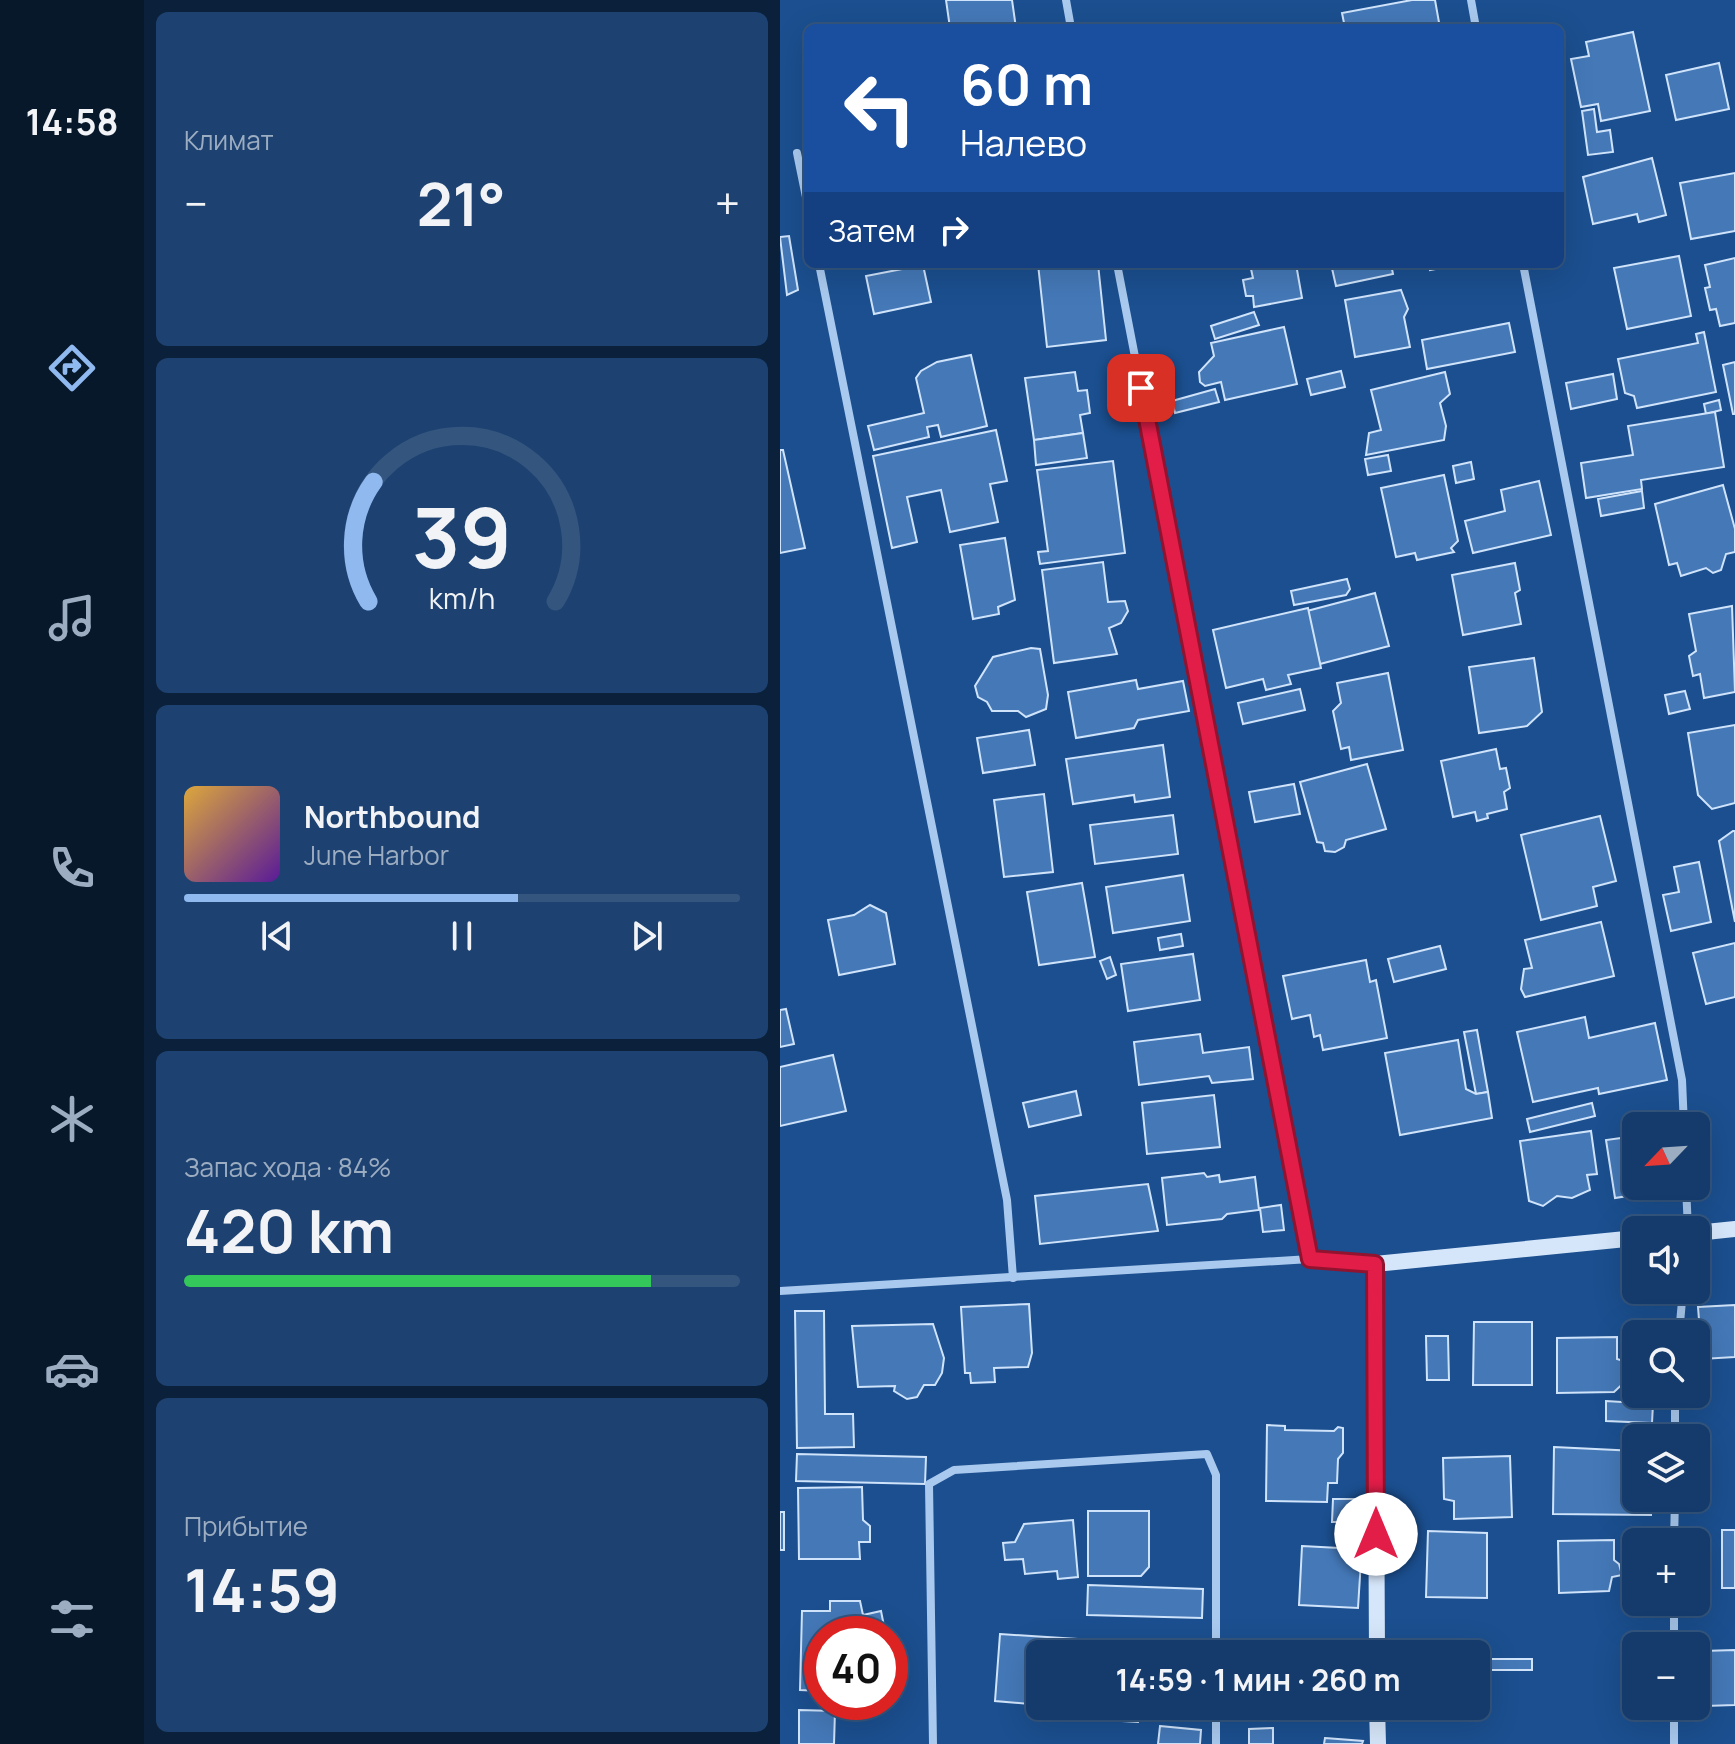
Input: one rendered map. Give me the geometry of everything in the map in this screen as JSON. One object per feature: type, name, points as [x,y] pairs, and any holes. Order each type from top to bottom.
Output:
[{"type":"street","points":[[1066,0],[1070,24]]},
{"type":"street","points":[[1471,0],[1475,24]]},
{"type":"street","points":[[797,153],[804,187]]},
{"type":"street","points":[[820,268],[1007,1200],[1013,1278]]},
{"type":"street","points":[[1118,268],[1310,1259]]},
{"type":"street","points":[[1524,268],[1682,1080],[1683,1112]]},
{"type":"street","points":[[1710,1232],[1735,1229]]},
{"type":"street","points":[[780,1290],[1310,1259],[1375,1264],[1622,1239]]},
{"type":"street","points":[[1375,1264],[1377,1640]]},
{"type":"street","points":[[933,1744],[929,1484],[954,1470],[1207,1454],[1216,1475],[1216,1640]]},
{"type":"street","points":[[1216,1720],[1216,1744]]},
{"type":"street","points":[[1377,1720],[1378,1744]]},
{"type":"street","points":[[1674,1720],[1674,1744]]},
{"type":"building","points":[[946,0],[1012,0],[1015,24],[949,24]]},
{"type":"building","points":[[1412,0],[1435,0],[1439,24],[1344,24],[1342,13]]},
{"type":"building","points":[[1633,32],[1650,111],[1601,121],[1598,104],[1581,107],[1571,59],[1589,56],[1586,42]]},
{"type":"building","points":[[1719,63],[1729,109],[1676,120],[1666,75]]},
{"type":"building","points":[[1594,109],[1597,132],[1610,130],[1613,152],[1588,155],[1582,111]]},
{"type":"building","points":[[1652,158],[1666,215],[1639,222],[1637,214],[1593,224],[1583,177]]},
{"type":"building","points":[[1735,173],[1735,231],[1691,239],[1680,183]]},
{"type":"building","points":[[789,236],[798,290],[787,295],[780,237]]},
{"type":"building","points":[[1679,256],[1691,316],[1627,329],[1614,268]]},
{"type":"building","points":[[1735,258],[1735,323],[1720,326],[1716,309],[1710,310],[1705,288],[1710,287],[1705,265]]},
{"type":"building","points":[[924,268],[931,302],[874,314],[866,276]]},
{"type":"building","points":[[1038,268],[1098,268],[1106,340],[1047,347]]},
{"type":"building","points":[[1297,268],[1302,298],[1254,307],[1253,296],[1246,296],[1243,280],[1253,278],[1251,269]]},
{"type":"building","points":[[1332,268],[1392,268],[1393,274],[1336,286]]},
{"type":"building","points":[[1401,290],[1408,309],[1404,317],[1410,347],[1355,357],[1345,300]]},
{"type":"building","points":[[1254,312],[1259,325],[1215,339],[1211,326]]},
{"type":"building","points":[[1509,323],[1515,352],[1427,369],[1422,340]]},
{"type":"building","points":[[1284,327],[1297,384],[1225,400],[1221,382],[1205,386],[1200,382],[1199,372],[1214,356],[1211,343]]},
{"type":"building","points":[[1704,332],[1716,392],[1637,408],[1634,396],[1625,393],[1618,359],[1698,343],[1696,334]]},
{"type":"building","points":[[971,355],[987,426],[941,437],[938,425],[927,427],[929,437],[874,450],[868,426],[924,413],[916,378],[921,371],[937,362]]},
{"type":"building","points":[[1735,362],[1735,414],[1733,414],[1723,365]]},
{"type":"building","points":[[1341,371],[1345,387],[1311,395],[1307,379]]},
{"type":"building","points":[[1075,372],[1078,391],[1087,390],[1090,413],[1080,415],[1083,433],[1034,440],[1025,378]]},
{"type":"building","points":[[1445,372],[1450,394],[1440,403],[1446,426],[1444,440],[1366,455],[1369,433],[1381,430],[1371,390]]},
{"type":"building","points":[[1613,374],[1617,399],[1571,409],[1566,383]]},
{"type":"building","points":[[1215,389],[1219,402],[1175,413],[1172,401]]},
{"type":"building","points":[[1719,400],[1721,410],[1706,414],[1704,404]]},
{"type":"building","points":[[1715,412],[1724,467],[1641,480],[1642,489],[1586,498],[1581,463],[1633,455],[1628,426]]},
{"type":"building","points":[[996,430],[1007,481],[990,484],[998,522],[950,532],[941,490],[907,497],[917,542],[892,548],[873,456]]},
{"type":"building","points":[[1083,433],[1087,458],[1036,465],[1034,440]]},
{"type":"building","points":[[780,450],[783,450],[805,548],[780,553]]},
{"type":"building","points":[[1388,455],[1391,471],[1368,475],[1365,459]]},
{"type":"building","points":[[1113,461],[1125,553],[1040,564],[1038,552],[1048,551],[1037,470]]},
{"type":"building","points":[[1471,462],[1474,479],[1456,483],[1453,466]]},
{"type":"building","points":[[1444,475],[1458,541],[1451,548],[1454,552],[1417,560],[1415,553],[1396,557],[1381,488]]},
{"type":"building","points":[[1539,481],[1551,535],[1473,553],[1465,521],[1505,511],[1501,490]]},
{"type":"building","points":[[1723,485],[1735,529],[1735,552],[1726,554],[1721,570],[1713,573],[1706,568],[1681,576],[1677,563],[1669,565],[1655,504]]},
{"type":"building","points":[[1642,491],[1644,508],[1601,516],[1598,499]]},
{"type":"building","points":[[1005,538],[1015,600],[998,607],[999,614],[973,619],[960,545]]},
{"type":"building","points":[[1103,562],[1108,602],[1125,601],[1128,611],[1121,623],[1109,628],[1117,654],[1054,663],[1042,570]]},
{"type":"building","points":[[1515,563],[1520,590],[1515,593],[1521,624],[1463,635],[1452,575]]},
{"type":"building","points":[[1347,579],[1350,589],[1346,595],[1294,605],[1291,591]]},
{"type":"building","points":[[1375,593],[1389,646],[1320,664],[1307,611]]},
{"type":"building","points":[[1732,606],[1735,692],[1704,698],[1700,674],[1693,676],[1689,656],[1696,651],[1689,614]]},
{"type":"building","points":[[1308,608],[1321,668],[1288,675],[1291,684],[1266,690],[1263,679],[1226,688],[1213,630]]},
{"type":"building","points":[[1031,648],[1040,649],[1048,695],[1046,709],[1026,717],[1018,711],[992,711],[987,702],[978,697],[975,686],[993,657]]},
{"type":"building","points":[[1534,658],[1542,712],[1527,726],[1479,733],[1469,667]]},
{"type":"building","points":[[1388,673],[1403,750],[1351,760],[1349,747],[1341,749],[1333,711],[1341,703],[1337,683]]},
{"type":"building","points":[[1136,680],[1138,689],[1183,681],[1189,711],[1138,720],[1134,728],[1076,738],[1068,692]]},
{"type":"building","points":[[1300,689],[1305,710],[1243,724],[1238,703]]},
{"type":"building","points":[[1685,691],[1690,709],[1669,714],[1665,695]]},
{"type":"building","points":[[1735,725],[1735,803],[1712,809],[1698,795],[1688,733]]},
{"type":"building","points":[[1029,730],[1035,765],[983,773],[977,738]]},
{"type":"building","points":[[1163,745],[1170,797],[1135,802],[1134,795],[1073,804],[1066,759]]},
{"type":"building","points":[[1496,749],[1500,769],[1506,768],[1510,788],[1504,792],[1507,809],[1487,814],[1488,818],[1477,821],[1475,812],[1453,817],[1441,761]]},
{"type":"building","points":[[1367,764],[1386,829],[1346,840],[1344,847],[1335,852],[1325,851],[1323,843],[1317,842],[1300,782]]},
{"type":"building","points":[[1294,784],[1300,814],[1255,822],[1249,792]]},
{"type":"building","points":[[1044,794],[1053,872],[1004,877],[994,800]]},
{"type":"building","points":[[1173,815],[1178,854],[1095,864],[1090,825]]},
{"type":"building","points":[[1600,816],[1616,881],[1593,887],[1597,906],[1541,920],[1521,835]]},
{"type":"building","points":[[1735,831],[1735,922],[1719,841]]},
{"type":"building","points":[[1699,862],[1711,922],[1671,931],[1663,895],[1679,892],[1674,867]]},
{"type":"building","points":[[1183,875],[1190,921],[1113,933],[1106,887]]},
{"type":"building","points":[[1082,883],[1095,957],[1039,965],[1027,892]]},
{"type":"building","points":[[870,905],[886,913],[895,964],[839,975],[828,920],[854,915]]},
{"type":"building","points":[[1601,922],[1614,976],[1525,997],[1521,989],[1524,969],[1532,968],[1525,940]]},
{"type":"building","points":[[1181,934],[1183,946],[1160,950],[1158,938]]},
{"type":"building","points":[[1735,943],[1735,997],[1706,1004],[1693,953]]},
{"type":"building","points":[[1440,946],[1446,969],[1394,982],[1388,959]]},
{"type":"building","points":[[1193,954],[1200,1000],[1128,1011],[1121,964]]},
{"type":"building","points":[[1110,957],[1116,975],[1107,979],[1100,961]]},
{"type":"building","points":[[1366,960],[1370,982],[1376,980],[1387,1038],[1323,1050],[1320,1035],[1314,1037],[1310,1015],[1292,1019],[1283,976]]},
{"type":"building","points":[[786,1009],[794,1044],[780,1047],[780,1010]]},
{"type":"building","points":[[1585,1017],[1589,1038],[1655,1023],[1667,1080],[1599,1094],[1598,1088],[1533,1102],[1517,1032]]},
{"type":"building","points":[[1477,1030],[1488,1092],[1476,1094],[1464,1032]]},
{"type":"building","points":[[1200,1034],[1203,1053],[1249,1047],[1253,1079],[1212,1083],[1209,1076],[1139,1085],[1134,1042]]},
{"type":"building","points":[[1458,1040],[1466,1089],[1476,1094],[1488,1092],[1492,1118],[1400,1135],[1385,1053]]},
{"type":"building","points":[[833,1055],[846,1111],[780,1126],[780,1067]]},
{"type":"building","points":[[1076,1091],[1081,1115],[1029,1127],[1023,1103]]},
{"type":"building","points":[[1214,1095],[1220,1147],[1147,1154],[1142,1103]]},
{"type":"building","points":[[1592,1103],[1595,1116],[1530,1132],[1527,1119]]},
{"type":"building","points":[[1591,1131],[1597,1174],[1587,1175],[1590,1190],[1572,1198],[1557,1196],[1543,1206],[1529,1201],[1520,1141]]},
{"type":"building","points":[[1622,1138],[1622,1197],[1615,1198],[1606,1140]]},
{"type":"building","points":[[1204,1173],[1207,1177],[1219,1175],[1220,1182],[1255,1177],[1259,1210],[1227,1214],[1222,1219],[1167,1225],[1162,1178]]},
{"type":"building","points":[[1148,1184],[1158,1231],[1040,1244],[1035,1196]]},
{"type":"building","points":[[1281,1205],[1284,1230],[1263,1232],[1260,1208]]},
{"type":"building","points":[[1029,1304],[1032,1353],[1028,1367],[994,1368],[995,1382],[971,1383],[970,1373],[965,1373],[961,1307]]},
{"type":"building","points":[[1735,1305],[1735,1357],[1710,1359],[1710,1320],[1699,1320],[1698,1307]]},
{"type":"building","points":[[795,1311],[824,1311],[825,1414],[853,1414],[854,1447],[797,1448]]},
{"type":"building","points":[[1474,1322],[1532,1322],[1532,1385],[1473,1385]]},
{"type":"building","points":[[933,1324],[944,1358],[942,1373],[935,1385],[924,1385],[917,1397],[907,1399],[894,1391],[895,1386],[858,1387],[852,1326]]},
{"type":"building","points":[[1426,1336],[1448,1336],[1449,1380],[1427,1380]]},
{"type":"building","points":[[1617,1337],[1617,1359],[1622,1360],[1622,1385],[1614,1392],[1557,1393],[1557,1338]]},
{"type":"building","points":[[1606,1401],[1622,1402],[1622,1408],[1653,1408],[1652,1423],[1606,1421]]},
{"type":"building","points":[[1267,1425],[1285,1426],[1285,1430],[1334,1431],[1338,1427],[1343,1428],[1343,1453],[1338,1459],[1337,1483],[1328,1483],[1327,1502],[1266,1501]]},
{"type":"building","points":[[1554,1447],[1622,1450],[1622,1512],[1651,1512],[1651,1515],[1553,1514]]},
{"type":"building","points":[[797,1454],[926,1457],[925,1484],[796,1481]]},
{"type":"building","points":[[1510,1456],[1512,1517],[1454,1519],[1454,1501],[1444,1499],[1443,1458]]},
{"type":"building","points":[[862,1487],[863,1520],[870,1526],[870,1542],[859,1542],[860,1559],[799,1559],[798,1488]]},
{"type":"building","points":[[1333,1499],[1362,1499],[1362,1522],[1332,1522]]},
{"type":"building","points":[[1088,1511],[1149,1511],[1149,1567],[1141,1576],[1088,1576]]},
{"type":"building","points":[[780,1512],[784,1512],[784,1550],[780,1550]]},
{"type":"building","points":[[1073,1520],[1078,1577],[1058,1579],[1057,1571],[1025,1574],[1023,1559],[1005,1560],[1003,1543],[1015,1542],[1024,1524]]},
{"type":"building","points":[[1347,1527],[1365,1529],[1364,1540],[1346,1538]]},
{"type":"building","points":[[1722,1530],[1735,1530],[1735,1588],[1722,1588]]},
{"type":"building","points":[[1428,1531],[1487,1533],[1487,1598],[1426,1597]]},
{"type":"building","points":[[1614,1540],[1614,1560],[1619,1564],[1622,1575],[1612,1577],[1609,1591],[1559,1593],[1558,1541]]},
{"type":"building","points":[[1302,1546],[1358,1549],[1361,1560],[1358,1608],[1299,1605]]},
{"type":"building","points":[[1088,1585],[1203,1589],[1202,1618],[1087,1615]]},
{"type":"building","points":[[830,1601],[860,1601],[863,1615],[881,1611],[882,1616],[804,1616],[804,1690],[800,1690],[802,1611],[830,1611]]},
{"type":"building","points":[[1000,1634],[1077,1639],[1026,1640],[1026,1704],[995,1701]]},
{"type":"building","points":[[1735,1650],[1735,1705],[1710,1706],[1710,1651]]},
{"type":"building","points":[[1490,1659],[1532,1659],[1532,1670],[1490,1670]]},
{"type":"building","points":[[799,1710],[804,1710],[804,1720],[835,1720],[834,1744],[799,1744]]},
{"type":"building","points":[[1160,1726],[1201,1730],[1200,1744],[1158,1744]]},
{"type":"building","points":[[1273,1728],[1273,1744],[1249,1744],[1249,1729]]},
{"type":"building","points":[[1325,1738],[1363,1741],[1362,1744],[1324,1744]]},
{"type":"route","points":[[1141,388],[1310,1259],[1375,1264],[1376,1534]]}]
